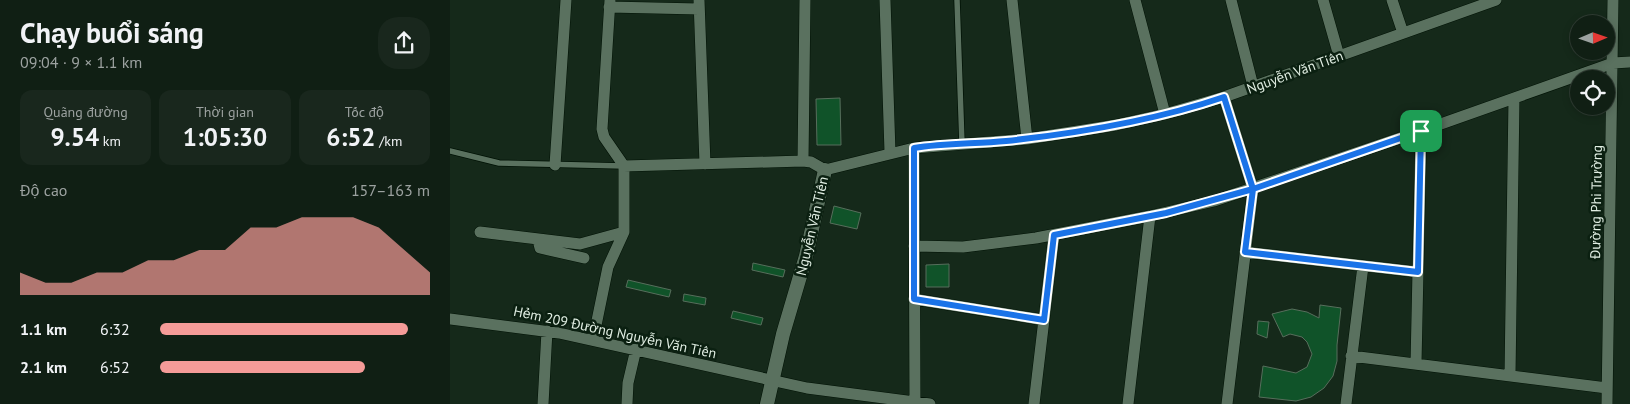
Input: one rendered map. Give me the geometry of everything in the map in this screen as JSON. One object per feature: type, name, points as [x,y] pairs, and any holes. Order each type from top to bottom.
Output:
[{"type":"street","points":[[555,165],[566,0]]},
{"type":"street","points":[[803,161],[805,0]]},
{"type":"street","points":[[885,0],[890,152]]},
{"type":"street","points":[[1012,0],[1027,138]]},
{"type":"street","points":[[1135,0],[1165,114]]},
{"type":"street","points":[[1231,0],[1253,86]]},
{"type":"street","points":[[1323,0],[1339,56]]},
{"type":"street","points":[[1392,0],[1403,33]]},
{"type":"street","points":[[1457,0],[1461,12]]},
{"type":"street","name":"Nguyễn Văn Tiên","points":[[767,404],[806,256],[825,170],[890,152],[914,148],[1027,138],[1116,125],[1165,114],[1224,97],[1496,0]]},
{"type":"street","name":"Đường Phi Trường","points":[[1607,404],[1613,0]]},
{"type":"street","points":[[593,340],[608,268],[624,232],[624,166],[604,137],[602,128],[610,3],[699,5],[705,164]]},
{"type":"street","points":[[914,246],[977,246],[1054,235],[1150,216],[1253,189],[1612,63],[1630,62]]},
{"type":"street","points":[[1224,97],[1253,189],[1227,404]]},
{"type":"street","points":[[1510,376],[1514,98]]},
{"type":"street","points":[[1416,364],[1421,131]]},
{"type":"street","points":[[914,148],[915,403]]},
{"type":"street","points":[[624,166],[803,161],[811,162],[825,170]]},
{"type":"street","points":[[1128,404],[1150,216]]},
{"type":"street","points":[[480,232],[580,244],[624,232]]},
{"type":"street","points":[[1034,404],[1054,235]]},
{"type":"street","points":[[538,240],[540,248],[584,258]]},
{"type":"street","points":[[1245,252],[1418,272]]},
{"type":"street","points":[[1346,404],[1363,266]]},
{"type":"street","points":[[914,299],[1044,320]]},
{"type":"street","name":"Hẻm 209 Đường Nguyễn Văn Tiên","points":[[450,319],[547,331],[867,400],[930,404]]},
{"type":"street","points":[[543,404],[547,331]]},
{"type":"street","points":[[627,404],[628,383],[636,349]]},
{"type":"street","points":[[1351,356],[1607,388]]},
{"type":"lane","points":[[957,0],[962,144]]},
{"type":"lane","points":[[450,151],[499,162],[624,166]]},
{"type":"building","points":[[840,98],[841,145],[817,145],[816,99]]},
{"type":"building","points":[[834,206],[861,213],[857,229],[830,223]]},
{"type":"building","points":[[753,263],[785,270],[783,277],[752,270]]},
{"type":"building","points":[[949,264],[949,287],[926,287],[926,265]]},
{"type":"building","points":[[628,280],[671,290],[669,297],[626,287]]},
{"type":"building","points":[[684,294],[706,298],[705,305],[683,301]]},
{"type":"building","points":[[1320,305],[1341,308],[1337,361],[1333,376],[1324,388],[1311,397],[1296,401],[1259,397],[1263,366],[1296,373],[1307,367],[1312,354],[1307,342],[1302,337],[1290,334],[1283,337],[1272,314],[1292,309],[1307,312],[1319,318]]},
{"type":"building","points":[[733,311],[763,318],[761,325],[731,318]]},
{"type":"building","points":[[1258,321],[1269,322],[1267,338],[1257,334]]},
{"type":"route","points":[[1421,131],[1253,189],[1224,97],[1139,120],[1072,132],[1008,141],[914,148],[914,299],[1044,320],[1054,235],[1166,213],[1253,189],[1245,252],[1418,272],[1421,131]]}]
